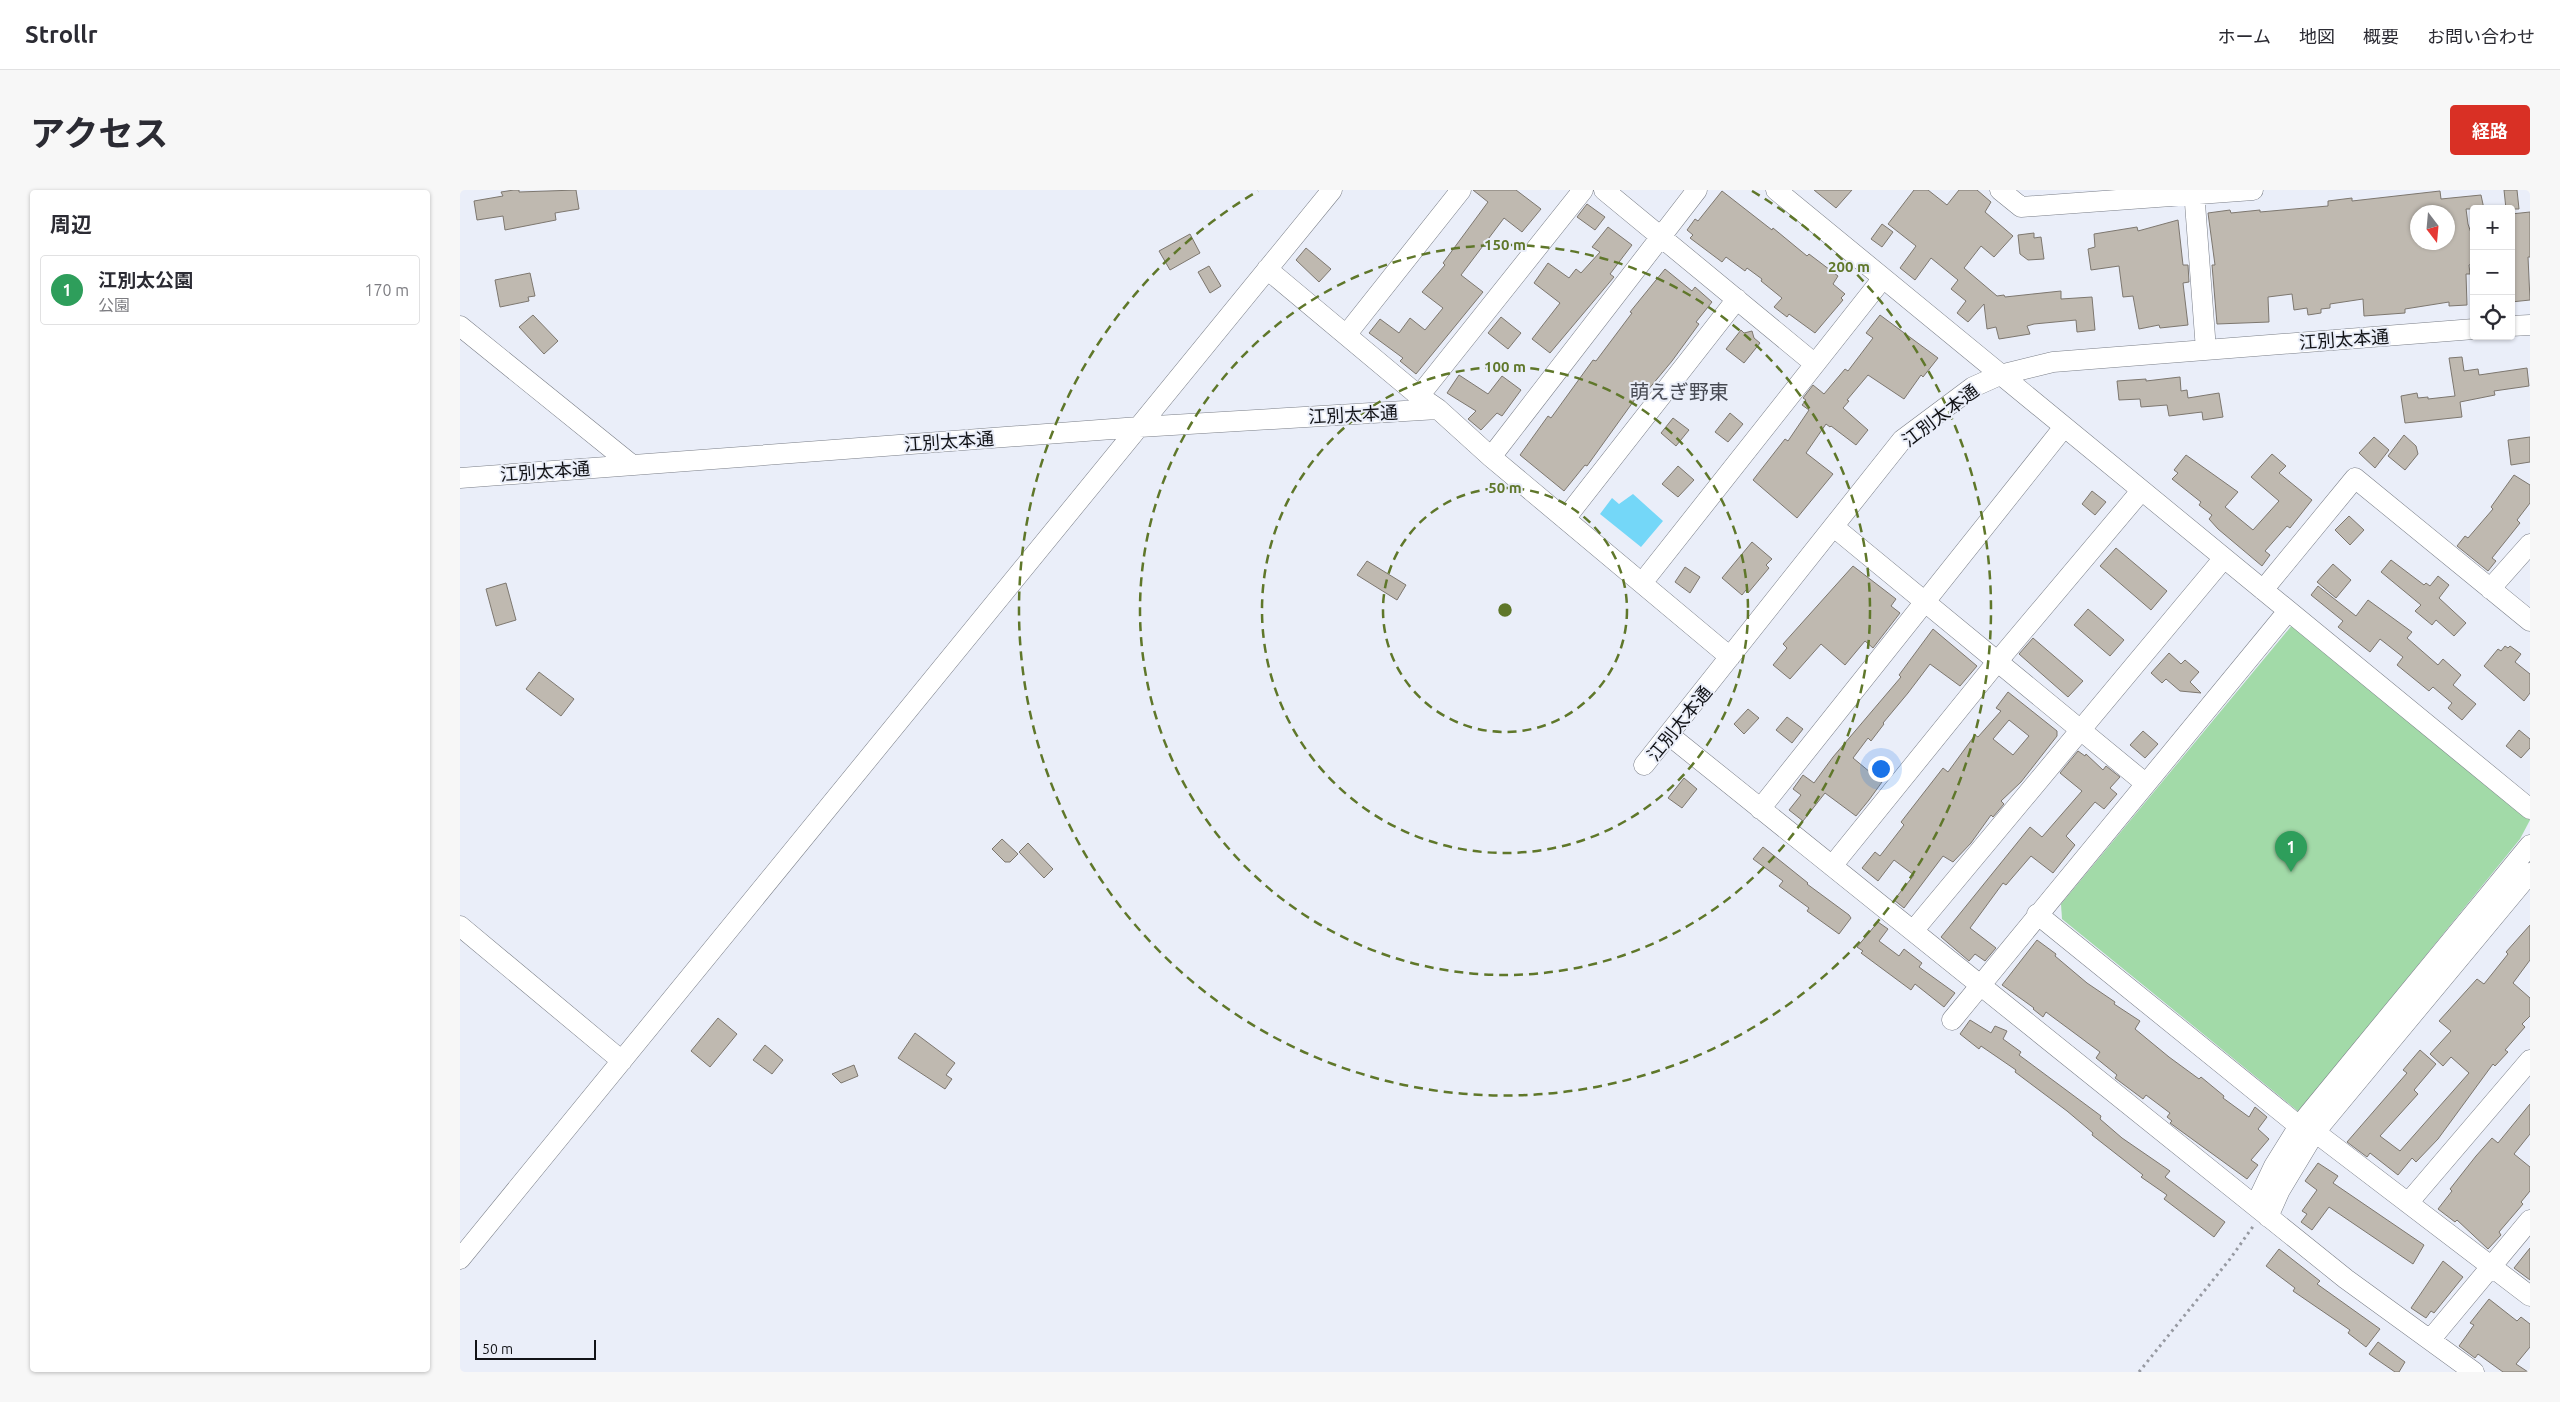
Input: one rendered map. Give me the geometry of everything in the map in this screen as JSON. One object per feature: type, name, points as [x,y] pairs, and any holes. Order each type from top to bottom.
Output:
[{"type":"street","points":[[460,1259],[1332,190]]},
{"type":"street","points":[[1346,336],[1461,190]]},
{"type":"street","points":[[1419,396],[1583,190]]},
{"type":"street","points":[[1604,190],[1816,364]]},
{"type":"street","points":[[1491,457],[1697,190]]},
{"type":"street","points":[[1776,190],[2530,809]]},
{"type":"street","points":[[2000,190],[2021,207],[2194,192],[2253,190]]},
{"type":"street","points":[[2194,192],[2206,350]]},
{"type":"street","points":[[1267,269],[1419,396],[1438,409],[1491,457],[1730,657]]},
{"type":"street","points":[[1642,584],[1883,278]]},
{"type":"street","points":[[1565,519],[1737,300]]},
{"type":"street","points":[[2515,326],[2530,325]]},
{"type":"street","points":[[460,326],[632,465]]},
{"type":"street","name":"江別太本通","points":[[1644,766],[1902,440],[1973,387],[2000,374],[2053,362],[2470,329]]},
{"type":"street","name":"江別太本通","points":[[460,478],[1139,427],[1438,409]]},
{"type":"street","points":[[1760,808],[2064,427]]},
{"type":"street","points":[[2263,590],[2355,478],[2530,621]]},
{"type":"street","points":[[1832,866],[1997,662],[2142,491]]},
{"type":"street","points":[[1834,527],[2146,783]]},
{"type":"street","points":[[2490,589],[2530,544]]},
{"type":"street","points":[[1913,931],[2224,558]]},
{"type":"street","points":[[1952,1020],[2037,914],[2288,611]]},
{"type":"street","points":[[1669,735],[2346,1279],[2474,1372]]},
{"type":"street","points":[[2262,1211],[2280,1190],[2307,1130],[2530,845]]},
{"type":"street","points":[[2307,1130],[2530,873]]},
{"type":"street","points":[[2037,914],[2307,1130],[2408,1203],[2530,1296]]},
{"type":"street","points":[[460,926],[622,1061]]},
{"type":"street","points":[[2408,1203],[2530,1060]]},
{"type":"street","points":[[2430,1340],[2530,1220]]},
{"type":"path","points":[[2139,1372],[2230,1259],[2262,1211]]},
{"type":"green space","points":[[2293,624],[2530,820],[2520,839],[2299,1112],[2062,919],[2061,904]]},
{"type":"water","points":[[1633,494],[1663,521],[1641,547],[1600,514],[1612,498],[1619,504]]},
{"type":"building","points":[[519,190],[519,192],[576,190],[579,209],[555,213],[556,220],[505,230],[503,216],[477,220],[474,201],[503,196],[501,192]]},
{"type":"building","points":[[1473,190],[1516,190],[1541,209],[1522,232],[1504,218],[1461,275],[1483,292],[1416,374],[1400,361],[1403,358],[1369,333],[1380,319],[1399,333],[1410,318],[1425,330],[1443,308],[1422,292],[1445,265],[1443,263],[1488,202]]},
{"type":"building","points":[[1814,190],[1852,190],[1836,208]]},
{"type":"building","points":[[1914,190],[1928,190],[1947,205],[1959,190],[1977,190],[1991,202],[1985,212],[2013,236],[1994,257],[1981,246],[1964,268],[1997,296],[2004,295],[2005,297],[2061,291],[2061,299],[2092,297],[2095,330],[2077,332],[2076,320],[2034,324],[2027,326],[2030,334],[1999,339],[1996,327],[1987,329],[1984,304],[1968,322],[1957,313],[1966,301],[1951,289],[1958,280],[1931,258],[1915,280],[1900,268],[1916,246],[1888,224]]},
{"type":"building","points":[[2504,190],[2517,190],[2519,209],[2515,209],[2515,205],[2506,205]]},
{"type":"building","points":[[1722,191],[1772,230],[1773,228],[1807,256],[1809,254],[1838,276],[1833,284],[1845,294],[1841,298],[1843,300],[1815,333],[1789,314],[1787,317],[1774,307],[1782,298],[1761,281],[1762,279],[1747,268],[1745,271],[1726,257],[1722,262],[1690,238],[1693,235],[1687,230],[1695,219],[1698,221]]},
{"type":"building","points":[[2440,191],[2441,199],[2481,195],[2483,205],[2470,205],[2470,209],[2466,209],[2470,230],[2470,274],[2466,274],[2467,305],[2449,306],[2449,302],[2405,309],[2405,313],[2364,316],[2363,299],[2330,304],[2330,308],[2321,309],[2321,313],[2308,315],[2307,308],[2294,310],[2292,294],[2268,297],[2269,322],[2217,324],[2212,265],[2215,265],[2208,213],[2230,210],[2231,213],[2260,210],[2260,212],[2328,206],[2328,201],[2352,198],[2352,201]]},
{"type":"building","points":[[1587,204],[1605,217],[1595,230],[1577,217]]},
{"type":"building","points":[[2530,212],[2530,257],[2528,257],[2530,300],[2515,302],[2515,250],[2515,214]]},
{"type":"building","points":[[2178,220],[2183,265],[2188,265],[2189,282],[2183,283],[2188,325],[2160,328],[2159,325],[2139,329],[2133,296],[2123,297],[2119,266],[2091,270],[2088,249],[2095,247],[2094,234],[2137,227],[2138,231]]},
{"type":"building","points":[[1882,224],[1893,232],[1882,247],[1871,239]]},
{"type":"building","points":[[1608,227],[1632,245],[1610,274],[1614,277],[1550,353],[1532,339],[1560,303],[1534,283],[1548,263],[1569,278],[1576,269],[1581,273],[1600,252],[1592,247]]},
{"type":"building","points":[[2034,233],[2034,238],[2041,237],[2044,259],[2028,260],[2020,254],[2018,235]]},
{"type":"building","points":[[1190,234],[1200,253],[1170,270],[1159,251]]},
{"type":"building","points":[[1306,248],[1331,269],[1319,282],[1296,260]]},
{"type":"building","points":[[1209,266],[1221,286],[1210,293],[1198,272]]},
{"type":"building","points":[[1665,269],[1692,291],[1695,287],[1712,302],[1696,322],[1699,324],[1672,361],[1647,391],[1643,388],[1587,466],[1585,465],[1564,491],[1520,455],[1548,416],[1551,418],[1593,360],[1596,361],[1632,313],[1630,312]]},
{"type":"building","points":[[530,273],[535,296],[528,297],[529,301],[500,307],[495,280]]},
{"type":"building","points":[[533,315],[558,341],[544,354],[519,327]]},
{"type":"building","points":[[1880,315],[1938,358],[1923,377],[1921,375],[1904,399],[1868,375],[1847,400],[1849,401],[1843,408],[1868,430],[1856,445],[1826,424],[1806,453],[1833,474],[1797,518],[1753,480],[1785,439],[1788,441],[1809,410],[1802,405],[1806,400],[1803,398],[1813,385],[1824,394],[1845,369],[1848,371],[1873,338],[1866,333]]},
{"type":"building","points":[[1501,317],[1521,333],[1508,349],[1488,333]]},
{"type":"building","points":[[1741,330],[1744,333],[1752,331],[1754,338],[1760,343],[1744,363],[1726,349]]},
{"type":"building","points":[[2462,357],[2464,371],[2478,369],[2479,375],[2527,368],[2529,386],[2494,391],[2495,395],[2460,402],[2462,417],[2405,423],[2401,396],[2417,393],[2418,398],[2428,397],[2428,399],[2455,396],[2449,358]]},
{"type":"building","points":[[1459,375],[1488,394],[1502,376],[1521,390],[1502,416],[1497,413],[1481,430],[1468,419],[1476,411],[1447,393]]},
{"type":"building","points":[[2180,377],[2181,391],[2187,390],[2188,398],[2219,393],[2223,417],[2203,420],[2202,412],[2169,416],[2167,405],[2141,407],[2140,399],[2119,400],[2117,381],[2146,379],[2146,381]]},
{"type":"building","points":[[1730,413],[1743,424],[1728,442],[1715,432]]},
{"type":"building","points":[[1673,418],[1689,430],[1676,446],[1661,433]]},
{"type":"building","points":[[2404,435],[2416,446],[2418,454],[2405,470],[2388,456]]},
{"type":"building","points":[[2374,437],[2389,450],[2375,468],[2359,453]]},
{"type":"building","points":[[2530,437],[2530,462],[2511,465],[2508,440]]},
{"type":"building","points":[[2272,454],[2286,466],[2279,473],[2312,500],[2290,528],[2287,526],[2265,551],[2270,555],[2262,566],[2218,529],[2209,519],[2212,515],[2199,505],[2201,502],[2172,479],[2178,473],[2174,470],[2186,455],[2238,492],[2225,507],[2253,530],[2279,501],[2251,477]]},
{"type":"building","points":[[1678,466],[1694,480],[1678,497],[1662,484]]},
{"type":"building","points":[[2514,475],[2530,485],[2530,503],[2517,520],[2520,523],[2492,558],[2496,561],[2488,571],[2457,546],[2465,536],[2468,538],[2493,509],[2491,507]]},
{"type":"building","points":[[2092,491],[2106,502],[2095,515],[2082,504]]},
{"type":"building","points":[[2349,516],[2364,530],[2350,545],[2335,530]]},
{"type":"building","points":[[1752,542],[1772,559],[1766,565],[1769,568],[1748,593],[1746,590],[1742,595],[1722,578]]},
{"type":"building","points":[[2116,548],[2167,591],[2151,610],[2100,566]]},
{"type":"building","points":[[2391,560],[2424,585],[2426,583],[2430,586],[2438,576],[2449,585],[2439,598],[2466,623],[2454,636],[2436,620],[2432,625],[2415,611],[2421,605],[2381,572]]},
{"type":"building","points":[[1367,561],[1406,585],[1397,600],[1357,575]]},
{"type":"building","points":[[2333,564],[2351,580],[2336,598],[2317,582]]},
{"type":"building","points":[[1853,566],[1896,599],[1891,606],[1900,613],[1873,648],[1865,641],[1845,665],[1821,644],[1790,679],[1773,665],[1787,648],[1783,644]]},
{"type":"building","points":[[1685,567],[1700,577],[1690,593],[1675,582]]},
{"type":"building","points":[[506,583],[516,620],[496,626],[486,589]]},
{"type":"building","points":[[2318,586],[2356,616],[2368,600],[2412,632],[2407,638],[2438,665],[2443,659],[2461,675],[2453,685],[2476,704],[2462,720],[2448,708],[2452,703],[2433,687],[2429,691],[2397,665],[2403,657],[2380,639],[2370,652],[2338,627],[2343,621],[2311,595]]},
{"type":"building","points":[[2088,609],[2124,640],[2110,656],[2074,625]]},
{"type":"building","points":[[1933,629],[1977,666],[1960,686],[1930,664],[1871,741],[1868,738],[1853,758],[1882,782],[1869,800],[1856,816],[1825,793],[1803,821],[1789,810],[1801,795],[1793,789],[1803,775],[1814,783],[1833,757],[1901,677],[1899,675]]},
{"type":"building","points":[[2033,638],[2083,681],[2068,697],[2019,654]]},
{"type":"building","points":[[2505,646],[2508,648],[2510,646],[2521,654],[2515,662],[2530,674],[2530,693],[2524,701],[2484,666],[2498,649],[2501,651]]},
{"type":"building","points":[[2169,653],[2181,664],[2185,660],[2199,672],[2190,682],[2201,693],[2180,691],[2166,679],[2162,683],[2151,673]]},
{"type":"building","points":[[539,672],[574,699],[561,716],[526,689]]},
{"type":"building","points":[[2008,692],[2057,731],[2057,736],[2021,782],[2001,801],[2004,804],[1993,817],[1991,815],[1971,843],[1953,862],[1943,856],[1904,908],[1894,900],[1914,875],[1894,860],[1878,881],[1862,868],[1875,852],[1880,856],[1904,825],[1901,822],[1943,768],[1948,772],[1975,735],[1978,737],[2001,711],[1996,708]],"holes":[[[2009,720],[2029,736],[2013,755],[1993,739]]]},
{"type":"building","points":[[1748,709],[1759,718],[1744,734],[1734,724]]},
{"type":"building","points":[[1787,717],[1803,729],[1792,743],[1776,730]]},
{"type":"building","points":[[2519,730],[2530,739],[2530,748],[2521,758],[2506,746]]},
{"type":"building","points":[[2143,731],[2158,744],[2145,758],[2130,745]]},
{"type":"building","points":[[2078,751],[2085,756],[2086,754],[2103,770],[2106,766],[2120,777],[2110,788],[2117,794],[2104,809],[2095,802],[2066,836],[2075,845],[2053,873],[2031,856],[2006,885],[2003,883],[1970,928],[1996,948],[1985,961],[1975,954],[1969,961],[1941,937],[2030,827],[2042,837],[2082,791],[2060,773]]},
{"type":"building","points":[[1684,778],[1697,789],[1682,808],[1668,798]]},
{"type":"building","points":[[1002,839],[1018,854],[1010,862],[1005,862],[992,849]]},
{"type":"building","points":[[1028,843],[1053,869],[1044,878],[1019,852]]},
{"type":"building","points":[[1763,847],[1807,884],[1849,915],[1851,918],[1839,934],[1807,911],[1809,908],[1779,886],[1783,881],[1753,859]]},
{"type":"building","points":[[1878,922],[1888,929],[1879,941],[1899,956],[1904,949],[1922,963],[1919,967],[1955,993],[1944,1007],[1915,984],[1911,990],[1861,953],[1863,951],[1857,947]]},
{"type":"building","points":[[2530,925],[2530,960],[2513,983],[2530,998],[2530,1016],[2522,1024],[2525,1027],[2505,1050],[2508,1052],[2495,1066],[2493,1064],[2438,1139],[2416,1162],[2412,1158],[2398,1175],[2370,1153],[2367,1157],[2347,1142],[2407,1073],[2403,1070],[2420,1050],[2436,1064],[2414,1090],[2418,1094],[2380,1136],[2400,1151],[2469,1073],[2451,1057],[2443,1066],[2430,1054],[2451,1031],[2439,1021],[2477,979],[2484,984],[2508,954],[2506,952]]},
{"type":"building","points":[[2037,940],[2056,954],[2055,956],[2087,983],[2140,1021],[2135,1029],[2169,1057],[2199,1079],[2201,1077],[2224,1096],[2223,1098],[2249,1117],[2255,1107],[2267,1117],[2258,1129],[2269,1139],[2251,1160],[2258,1165],[2247,1179],[2170,1123],[2172,1121],[2167,1117],[2170,1113],[2146,1095],[2143,1099],[2115,1078],[2117,1075],[2096,1058],[2100,1052],[2046,1012],[2043,1017],[2034,1008],[2002,985]]},
{"type":"building","points":[[718,1018],[737,1034],[710,1067],[691,1051]]},
{"type":"building","points":[[1970,1020],[1991,1033],[1995,1026],[2007,1031],[2003,1039],[2021,1052],[2019,1055],[2101,1116],[2100,1119],[2122,1138],[2170,1171],[2165,1177],[2225,1222],[2214,1237],[2164,1199],[2167,1195],[2141,1177],[2143,1175],[2092,1135],[2093,1133],[2067,1111],[2015,1072],[2016,1070],[1981,1046],[1979,1049],[1960,1034]]},
{"type":"building","points":[[915,1033],[955,1063],[946,1075],[952,1079],[945,1089],[898,1058]]},
{"type":"building","points":[[765,1045],[783,1060],[772,1074],[753,1060]]},
{"type":"building","points":[[854,1065],[858,1076],[841,1083],[832,1074]]},
{"type":"building","points":[[2530,1104],[2530,1134],[2514,1154],[2530,1167],[2530,1191],[2521,1202],[2523,1204],[2499,1232],[2501,1235],[2488,1249],[2457,1220],[2455,1222],[2438,1209],[2452,1191],[2450,1189],[2476,1156],[2492,1138],[2498,1143]]},
{"type":"building","points":[[2318,1163],[2338,1176],[2333,1183],[2424,1245],[2413,1264],[2329,1207],[2312,1230],[2301,1222],[2307,1214],[2302,1211],[2317,1190],[2305,1181]]},
{"type":"building","points":[[2530,1248],[2530,1280],[2514,1268]]},
{"type":"building","points":[[2279,1249],[2320,1281],[2317,1284],[2380,1329],[2366,1347],[2348,1333],[2350,1330],[2293,1291],[2295,1288],[2266,1266]]},
{"type":"building","points":[[2443,1261],[2463,1277],[2434,1313],[2431,1311],[2426,1318],[2411,1308]]},
{"type":"building","points":[[2489,1299],[2517,1321],[2521,1317],[2530,1324],[2530,1347],[2516,1364],[2528,1372],[2503,1372],[2478,1354],[2475,1358],[2459,1346],[2474,1325],[2470,1323]]},
{"type":"building","points":[[2378,1342],[2405,1362],[2399,1372],[2395,1372],[2369,1354]]},
{"type":"place","name":"江別太公園","points":[[2291,872]]},
{"type":"district","name":"萌えぎ野東","points":[[1679,391]]}]
